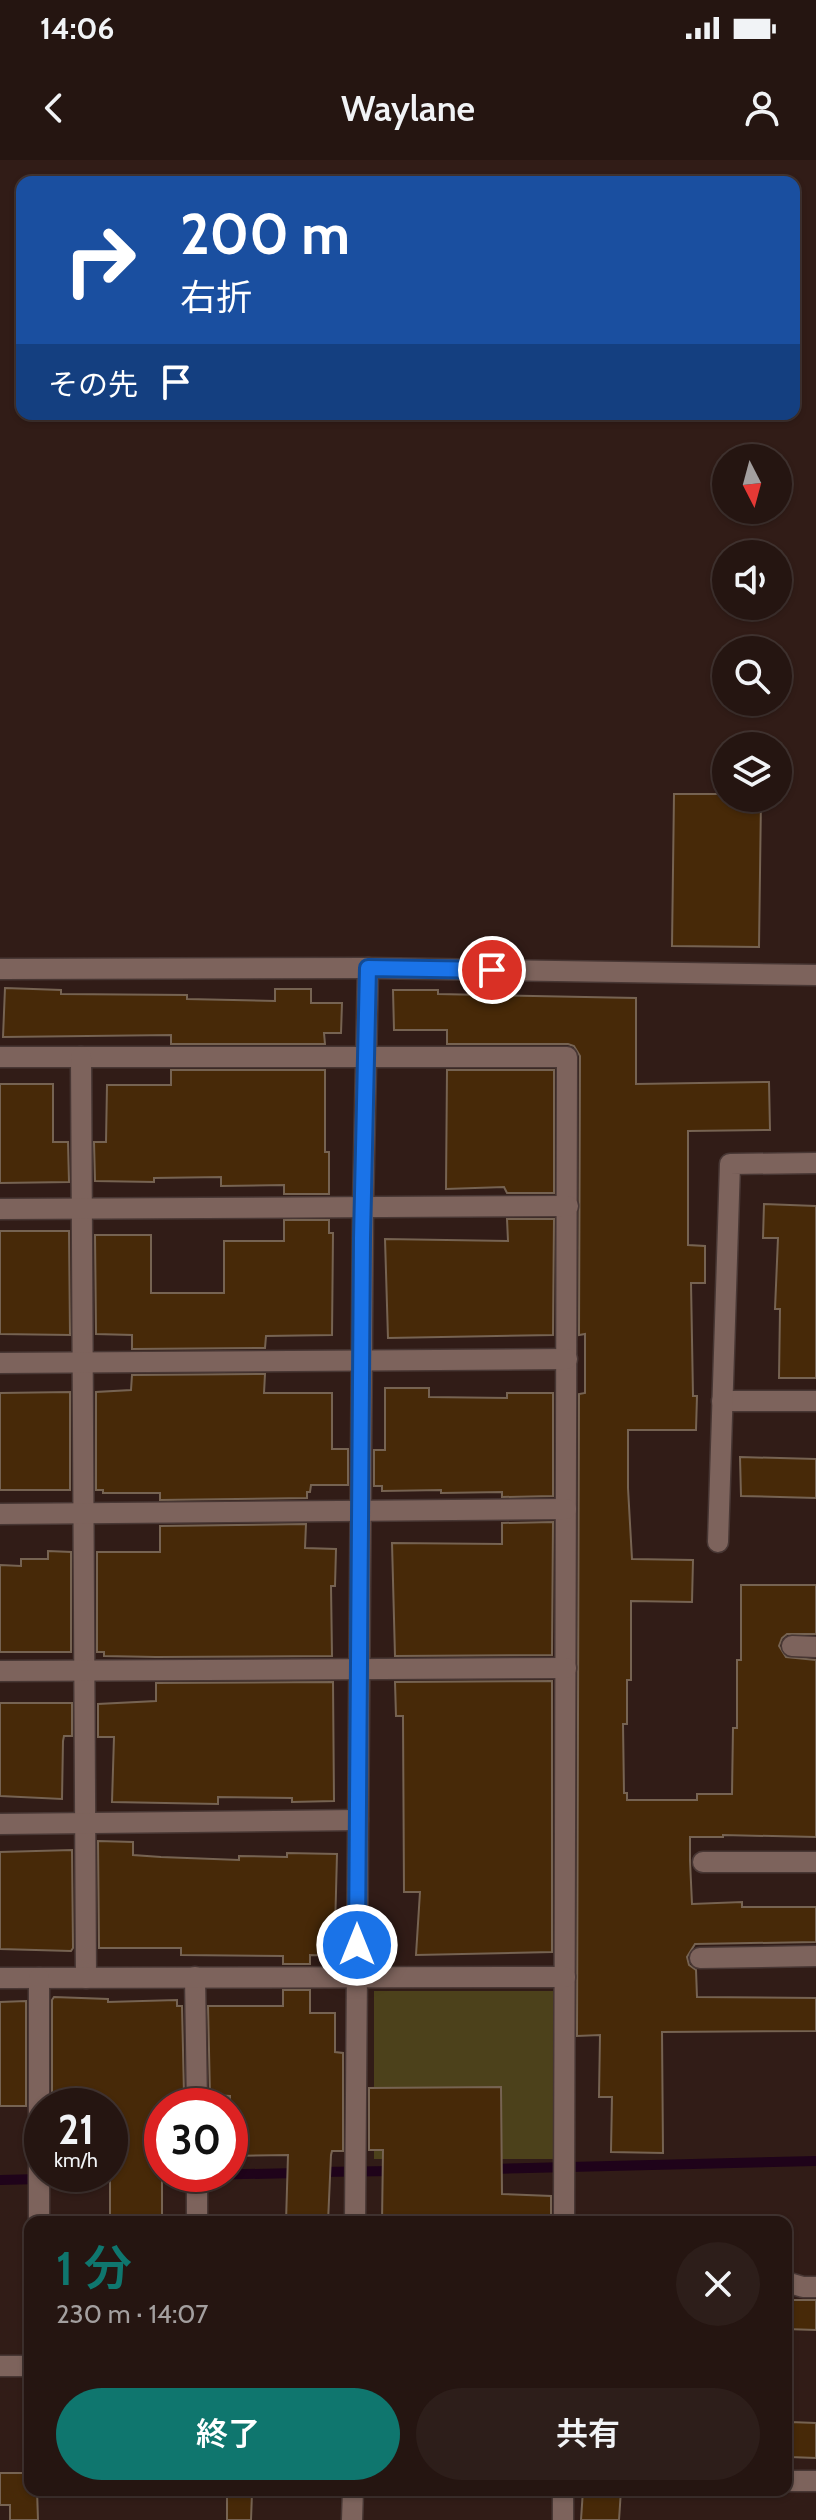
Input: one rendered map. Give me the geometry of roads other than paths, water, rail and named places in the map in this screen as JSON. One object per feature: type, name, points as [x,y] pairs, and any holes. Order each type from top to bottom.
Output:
[{"type":"street","points":[[355,2216],[363,1207],[368,968]]},
{"type":"street","points":[[0,969],[368,968],[816,975]]},
{"type":"street","points":[[0,1057],[567,1057],[564,2216]]},
{"type":"street","points":[[81,1057],[86,1978]]},
{"type":"street","points":[[718,1542],[730,1164],[816,1163]]},
{"type":"street","points":[[0,1209],[568,1206]]},
{"type":"street","points":[[0,1363],[567,1359]]},
{"type":"street","points":[[722,1401],[816,1401]]},
{"type":"street","points":[[0,1514],[566,1509]]},
{"type":"street","points":[[792,1646],[816,1647]]},
{"type":"street","points":[[0,1671],[566,1668]]},
{"type":"street","points":[[0,1824],[358,1820]]},
{"type":"street","points":[[703,1862],[816,1862]]},
{"type":"street","points":[[700,1958],[816,1956]]},
{"type":"street","points":[[195,1977],[197,2088]]},
{"type":"street","points":[[0,1978],[565,1977]]},
{"type":"street","points":[[39,1978],[39,2216]]},
{"type":"street","points":[[197,2192],[197,2216]]},
{"type":"street","points":[[792,2284],[816,2287]]},
{"type":"street","points":[[0,2366],[24,2366]]},
{"type":"street","points":[[792,2481],[816,2481]]},
{"type":"street","points":[[352,2520],[353,2496]]},
{"type":"street","points":[[563,2496],[563,2520]]},
{"type":"waterway","points":[[490,2169],[816,2161]]},
{"type":"waterway","points":[[318,2172],[394,2171]]},
{"type":"waterway","points":[[248,2174],[298,2173]]},
{"type":"waterway","points":[[0,2180],[24,2179]]}]
